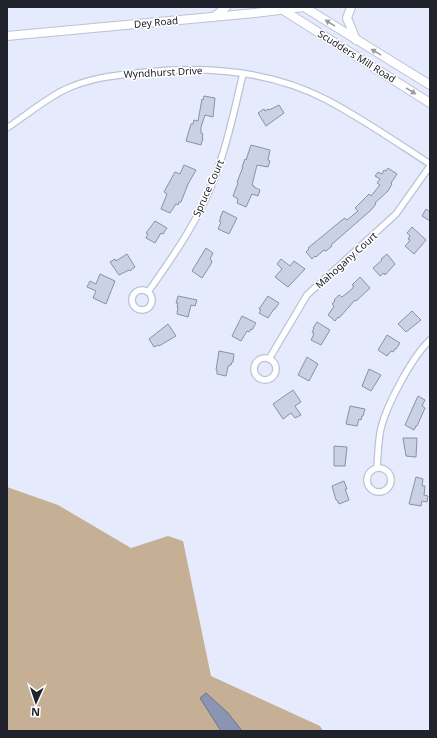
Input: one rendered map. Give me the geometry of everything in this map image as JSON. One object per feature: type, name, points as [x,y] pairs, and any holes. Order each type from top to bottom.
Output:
[{"type":"main road","points":[[214,17],[226,7]]},
{"type":"main road","name":"Dey Road","points":[[7,36],[214,17],[304,7]]},
{"type":"main road","name":"Scudders Mill Road","points":[[304,7],[430,85]]},
{"type":"main road","points":[[351,7],[347,18],[356,40]]},
{"type":"main road","name":"Scudders Mill Road","points":[[283,10],[430,103]]},
{"type":"street","name":"Wyndhurst Drive","points":[[7,128],[63,91],[87,81],[115,75],[171,70],[210,70],[270,79],[296,87],[326,100],[356,116],[430,165]]},
{"type":"street","name":"Spruce Court","points":[[148,292],[180,245],[202,205],[217,172],[228,138],[243,74]]},
{"type":"street","name":"Mahogany Court","points":[[269,359],[307,295],[396,214],[430,165]]},
{"type":"street","points":[[377,468],[381,428],[393,398],[411,363],[430,340]]},
{"type":"street","name":"Mahogany Court","points":[[262,358],[269,359],[275,363],[277,369],[276,373],[271,379],[262,381],[255,375],[254,368],[257,361],[262,358]]},
{"type":"street","points":[[377,468],[387,471],[390,478],[388,486],[379,491],[370,488],[367,482],[368,474],[373,469],[377,468]]},
{"type":"shaded area","points":[[7,487],[58,505],[131,548],[168,536],[183,541],[211,676],[320,726],[323,731],[7,731]]},
{"type":"water","points":[[206,693],[228,713],[242,731],[221,731],[200,698]]},
{"type":"building","points":[[204,96],[215,98],[213,117],[205,115],[201,127],[203,138],[201,145],[186,141],[191,124],[193,124],[194,120],[198,121],[202,99],[203,100]]},
{"type":"building","points":[[279,105],[284,113],[266,126],[258,113],[264,109],[265,111],[268,109],[269,110]]},
{"type":"building","points":[[251,145],[270,150],[268,160],[270,161],[268,167],[257,165],[252,185],[260,190],[258,196],[252,194],[246,207],[237,203],[238,199],[233,196]]},
{"type":"building","points":[[184,165],[196,170],[188,184],[181,202],[179,202],[178,205],[176,204],[170,213],[161,209],[167,194],[164,192],[175,172],[180,174]]},
{"type":"building","points":[[388,168],[397,174],[388,191],[375,203],[376,204],[370,211],[331,245],[332,246],[312,259],[306,252],[309,249],[308,248],[342,220],[345,218],[347,220],[358,211],[355,208],[369,194],[371,196],[380,185],[377,183],[380,179],[375,176],[378,172],[382,174],[384,170],[386,171]]},
{"type":"building","points":[[426,209],[430,212],[430,221],[422,216]]},
{"type":"building","points":[[223,211],[237,218],[229,234],[218,229]]},
{"type":"building","points":[[155,221],[167,228],[163,234],[161,233],[155,243],[146,238],[148,234],[146,233]]},
{"type":"building","points":[[412,227],[426,240],[414,254],[405,246],[410,240],[408,239],[410,236],[407,233]]},
{"type":"building","points":[[206,248],[213,253],[210,259],[212,261],[202,278],[192,271]]},
{"type":"building","points":[[127,254],[135,267],[130,271],[129,270],[119,275],[110,262],[115,259],[116,261]]},
{"type":"building","points":[[387,254],[395,264],[385,275],[384,273],[380,276],[373,268]]},
{"type":"building","points":[[281,259],[290,266],[294,261],[305,269],[288,287],[275,277],[282,269],[277,264]]},
{"type":"building","points":[[100,274],[115,281],[106,304],[93,298],[96,291],[87,287],[90,281],[96,284]]},
{"type":"building","points":[[360,277],[370,288],[356,301],[355,300],[335,321],[328,315],[334,306],[332,304],[335,301],[334,300],[339,295],[342,297],[352,289],[354,286],[352,285]]},
{"type":"building","points":[[178,296],[197,300],[195,306],[191,305],[188,317],[177,314],[178,303],[176,303]]},
{"type":"building","points":[[268,296],[279,303],[268,318],[259,313],[261,310],[259,309]]},
{"type":"building","points":[[412,311],[421,320],[406,332],[398,324]]},
{"type":"building","points":[[242,316],[256,323],[252,330],[251,329],[249,332],[247,331],[241,341],[232,336]]},
{"type":"building","points":[[317,322],[330,330],[321,345],[311,340],[314,333],[312,332],[313,328]]},
{"type":"building","points":[[168,324],[176,336],[159,346],[154,347],[149,339]]},
{"type":"building","points":[[387,335],[400,343],[393,352],[391,351],[387,356],[378,350]]},
{"type":"building","points":[[219,351],[234,354],[233,362],[228,367],[226,376],[217,374],[216,370]]},
{"type":"building","points":[[307,357],[318,364],[309,381],[298,375]]},
{"type":"building","points":[[369,369],[381,375],[371,391],[362,386]]},
{"type":"building","points":[[293,390],[301,402],[295,406],[301,415],[295,418],[291,413],[283,419],[273,404]]},
{"type":"building","points":[[418,396],[425,400],[422,406],[425,408],[414,430],[405,425]]},
{"type":"building","points":[[350,406],[365,409],[357,426],[346,424]]},
{"type":"building","points":[[403,438],[417,438],[416,457],[406,456]]},
{"type":"building","points":[[334,446],[347,447],[345,466],[334,466]]},
{"type":"building","points":[[416,477],[423,479],[422,486],[425,486],[424,495],[428,496],[427,502],[422,501],[421,506],[409,504]]},
{"type":"building","points":[[344,481],[349,500],[339,504],[336,500],[332,486]]}]
